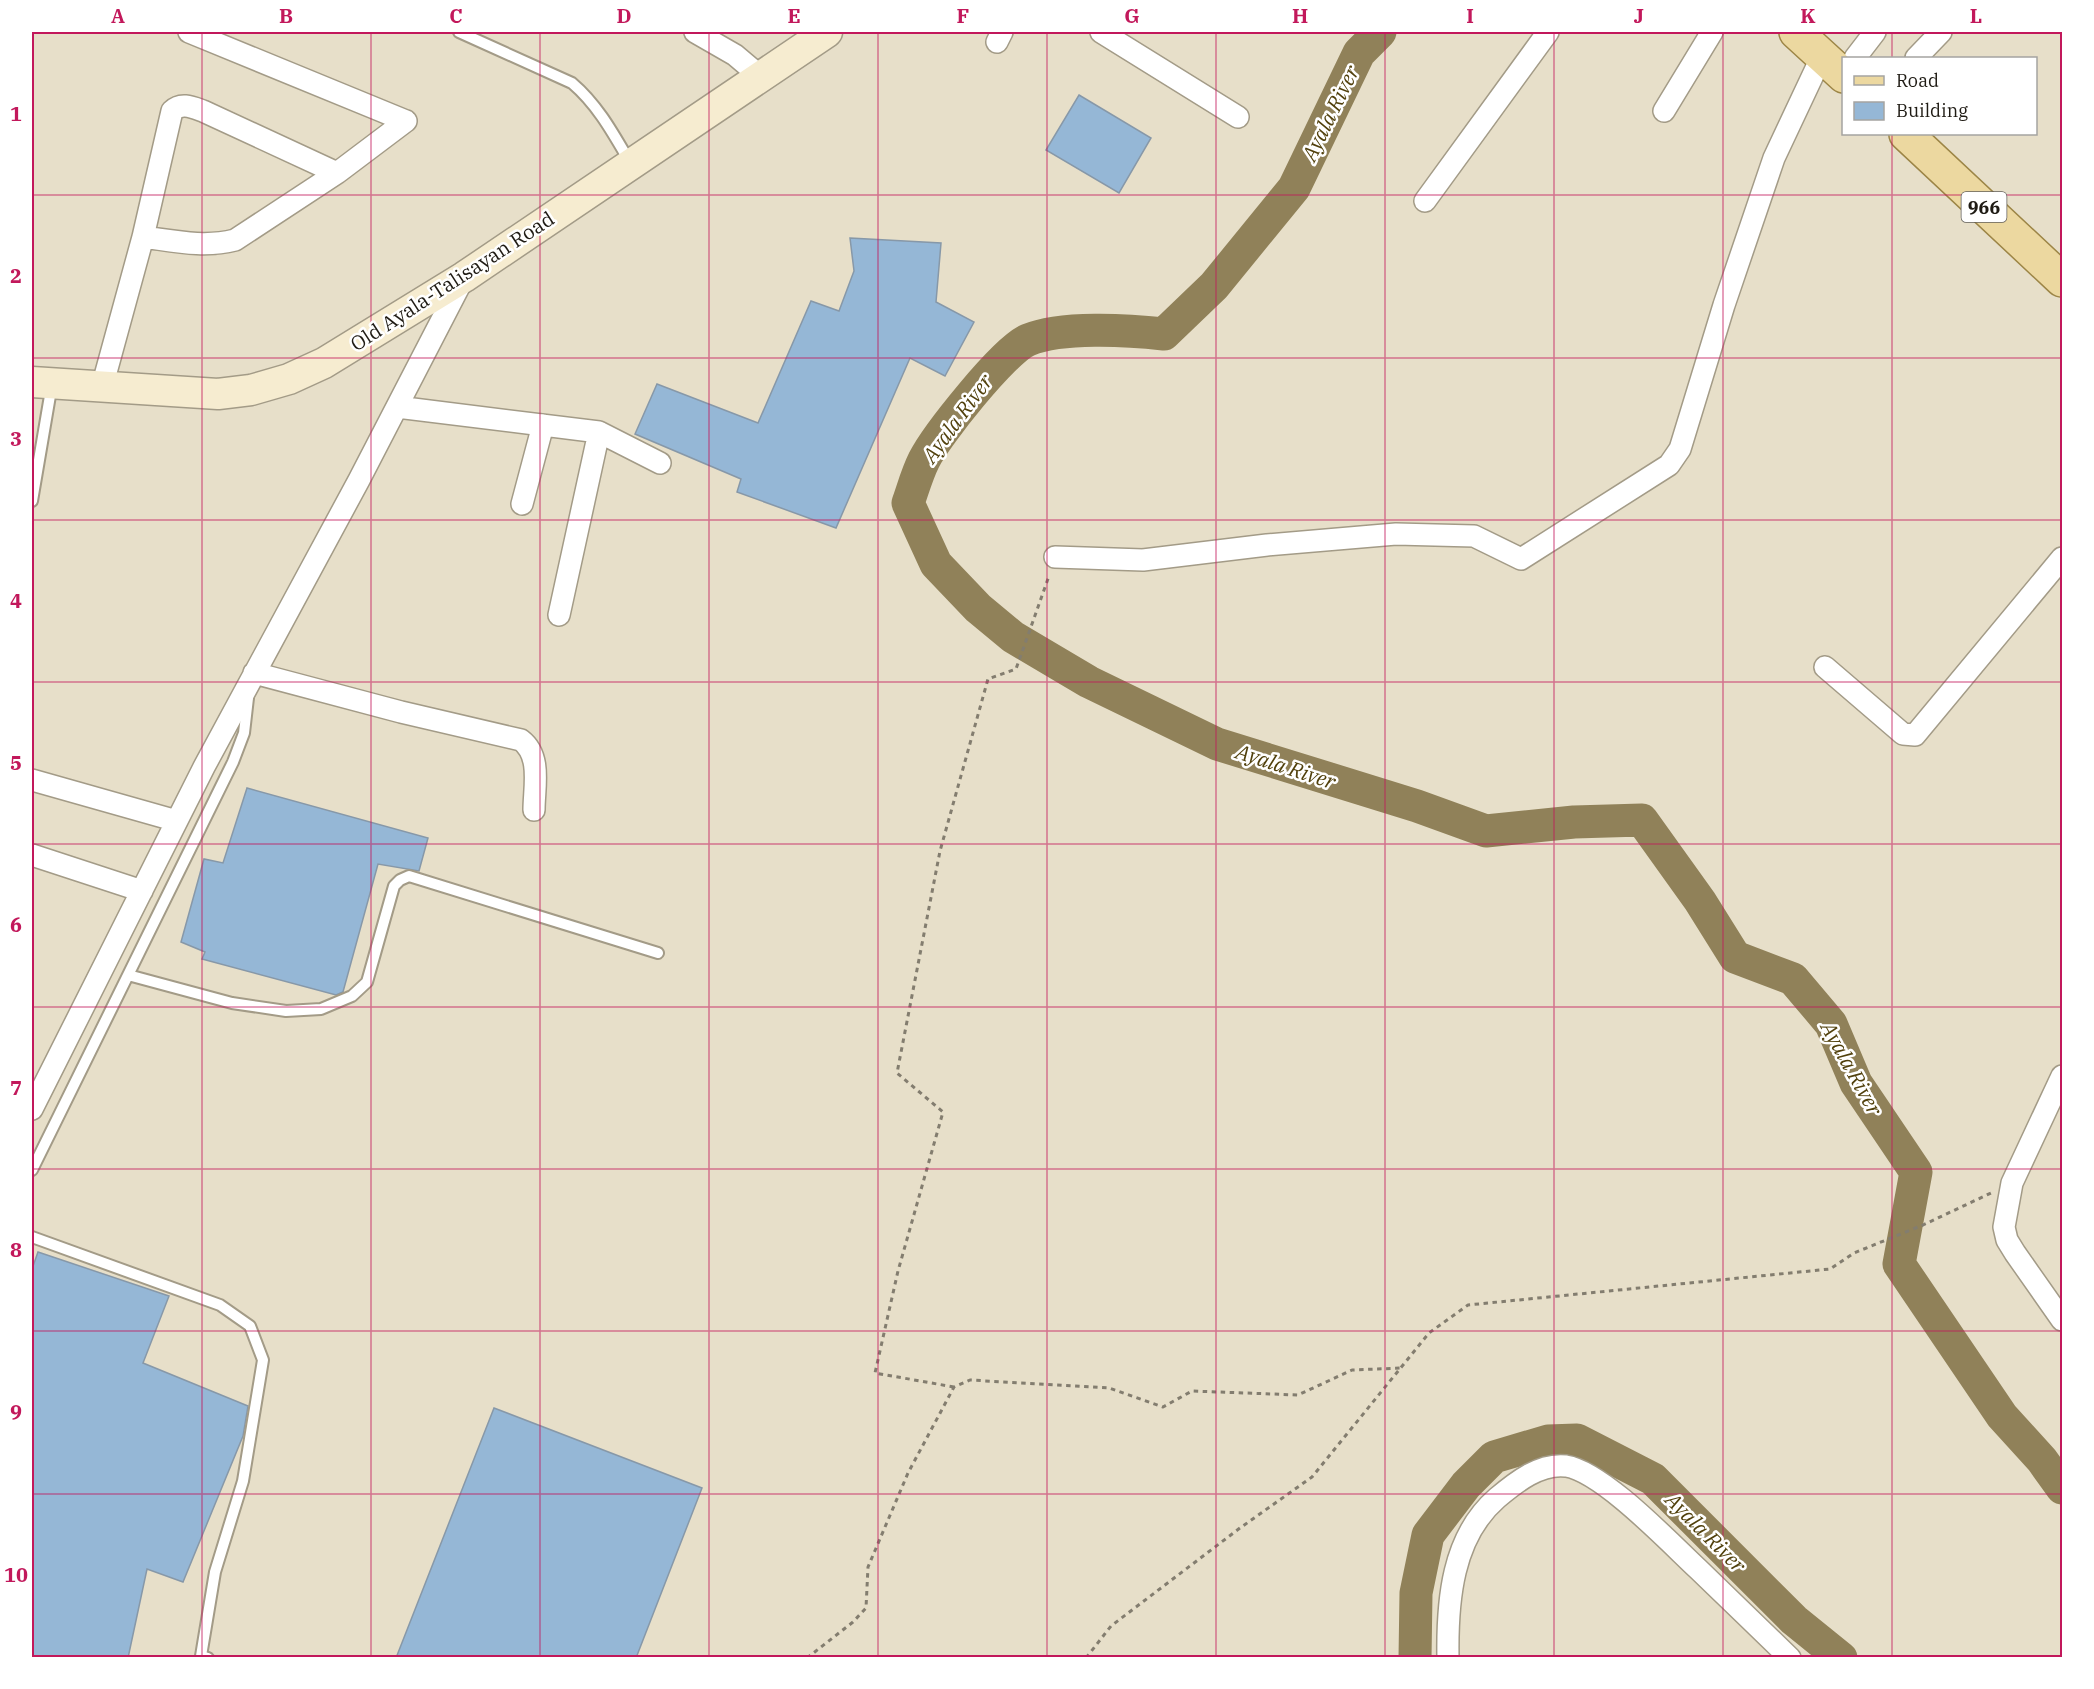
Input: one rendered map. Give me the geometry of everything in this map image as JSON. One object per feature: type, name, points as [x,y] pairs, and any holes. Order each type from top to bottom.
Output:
[{"type":"main road","points":[[1796,32],[1838,70]]},
{"type":"main road","name":"966","points":[[1907,135],[2062,280]]},
{"type":"street","points":[[143,237],[198,244],[217,244],[235,240],[337,173],[405,121],[189,32]]},
{"type":"street","points":[[695,32],[735,55],[761,76]]},
{"type":"street","name":"Old Ayala-Talisayan Road","points":[[42,383],[218,394],[251,390],[289,379],[324,363],[464,277],[827,32]]},
{"type":"street","points":[[1101,32],[1238,117]]},
{"type":"street","points":[[1425,201],[1548,32]]},
{"type":"street","points":[[1664,111],[1712,32]]},
{"type":"street","points":[[1856,57],[1875,32]]},
{"type":"street","points":[[1917,57],[1941,32]]},
{"type":"street","points":[[1055,557],[1143,560],[1267,545],[1396,534],[1474,536],[1521,559],[1669,465],[1680,449],[1724,305],[1774,158],[1838,70]]},
{"type":"street","points":[[102,387],[143,237],[167,126],[172,111],[177,106],[192,107],[203,111],[337,173]]},
{"type":"street","points":[[32,1109],[251,678],[397,407],[464,277]]},
{"type":"street","points":[[397,407],[598,432],[660,463]]},
{"type":"street","points":[[522,504],[543,424]]},
{"type":"street","points":[[559,615],[598,432]]},
{"type":"street","points":[[1825,667],[1903,734],[1915,735],[2062,558]]},
{"type":"street","points":[[251,678],[521,741],[533,754],[535,765],[534,810]]},
{"type":"street","points":[[32,780],[177,821]]},
{"type":"street","points":[[32,855],[142,891]]},
{"type":"street","points":[[2062,1076],[2012,1183],[2004,1227],[2007,1240],[2062,1320]]},
{"type":"street","points":[[1448,1658],[1454,1574],[1461,1549],[1470,1530],[1492,1502],[1521,1479],[1549,1466],[1567,1466],[1583,1472],[1638,1512],[1790,1658]]},
{"type":"lane","points":[[459,32],[572,83],[601,113],[632,164]]},
{"type":"lane","points":[[32,501],[42,383]]},
{"type":"lane","points":[[32,1170],[233,762],[244,733],[251,678]]},
{"type":"lane","points":[[128,975],[232,1003],[286,1011],[321,1009],[352,996],[367,981],[394,886],[409,876],[658,953]]},
{"type":"lane","points":[[32,1237],[220,1305],[250,1326],[263,1360],[243,1481],[215,1572],[201,1656],[208,1658]]},
{"type":"path","points":[[1055,557],[1016,669],[988,679],[940,851],[897,1073],[943,1112],[898,1271],[875,1373],[954,1387],[970,1380],[1109,1388],[1163,1407],[1192,1391],[1298,1395],[1352,1370],[1402,1368]]},
{"type":"path","points":[[1086,1658],[1111,1626],[1240,1528],[1312,1478],[1429,1334],[1468,1305],[1830,1269],[1854,1253],[1923,1225],[2012,1183]]},
{"type":"path","points":[[807,1658],[854,1622],[866,1608],[868,1567],[908,1473],[954,1387]]},
{"type":"building","points":[[1079,95],[1151,138],[1119,193],[1046,150]]},
{"type":"building","points":[[850,238],[941,243],[936,302],[974,322],[945,376],[910,358],[836,528],[737,492],[741,479],[635,434],[657,384],[758,423],[811,301],[839,311],[854,271]]},
{"type":"building","points":[[247,788],[428,838],[419,871],[378,864],[343,992],[336,995],[202,959],[205,952],[181,942],[204,859],[223,863]]},
{"type":"building","points":[[38,1252],[169,1296],[143,1363],[248,1406],[243,1436],[183,1582],[147,1569],[128,1658],[32,1658],[32,1269]]},
{"type":"building","points":[[494,1408],[702,1488],[636,1658],[396,1658]]},
{"type":"waterway","name":"Ayala River","points":[[1380,32],[1359,53],[1294,188],[1214,286],[1164,334],[1095,330],[1058,333],[1028,340],[1003,360],[972,395],[931,448],[917,476],[908,503],[936,564],[978,608],[1013,637],[1089,682],[1217,744],[1417,806],[1486,831],[1574,822],[1642,820],[1700,901],[1735,957],[1793,979],[1831,1024],[1856,1083],[1916,1172],[1899,1264],[2002,1416],[2042,1460],[2062,1488]]},
{"type":"waterway","name":"Ayala River","points":[[1415,1658],[1416,1593],[1428,1535],[1466,1485],[1494,1457],[1548,1441],[1577,1440],[1653,1479],[1794,1620],[1841,1658]]}]
